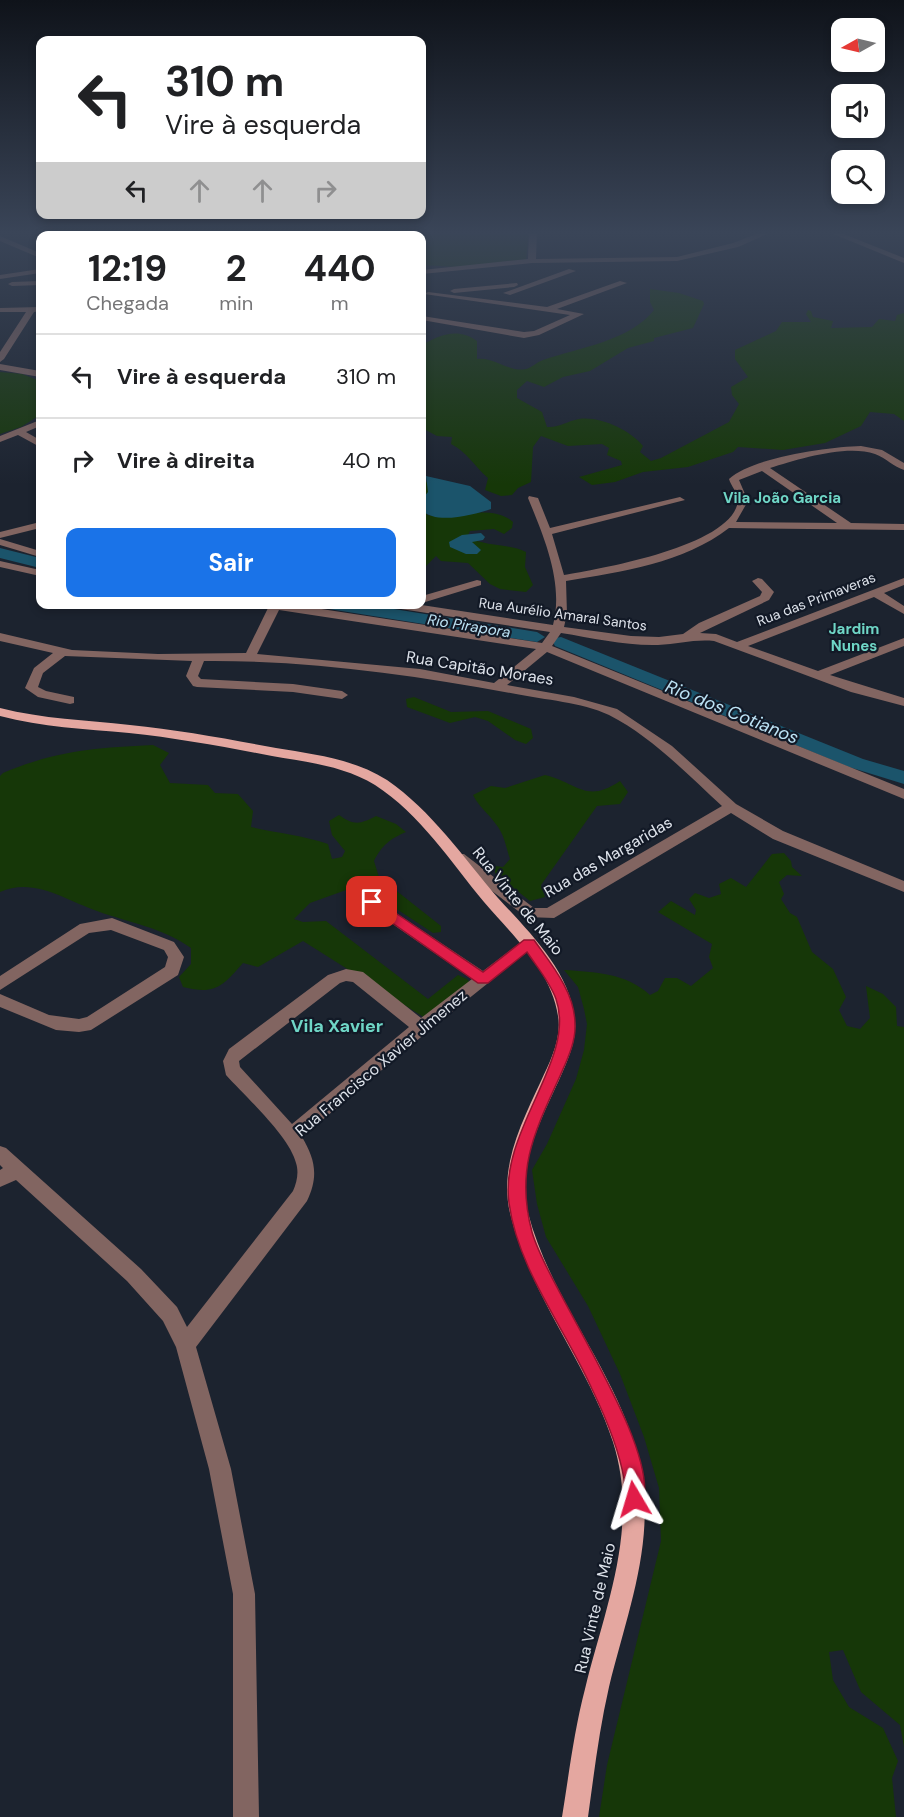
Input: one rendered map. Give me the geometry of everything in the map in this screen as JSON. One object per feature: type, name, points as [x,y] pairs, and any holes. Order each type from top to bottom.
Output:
[{"type":"main road","name":"Rua Vinte de Maio","points":[[0,712],[46,720],[150,731],[337,764],[373,777],[414,809],[529,944],[552,976],[563,999],[568,1024],[563,1050],[523,1142],[516,1176],[517,1202],[532,1253],[599,1382],[622,1438],[634,1479],[635,1519],[626,1575],[596,1692],[575,1817]]},
{"type":"street","points":[[0,359],[31,316]]},
{"type":"street","points":[[426,319],[524,335],[536,333],[576,316]]},
{"type":"street","points":[[0,367],[36,372]]},
{"type":"street","points":[[0,440],[36,425]]},
{"type":"street","points":[[21,433],[36,442]]},
{"type":"street","points":[[560,579],[644,563],[706,541],[725,525],[743,504],[734,479],[763,467],[814,453],[866,450],[879,453],[904,467]]},
{"type":"street","points":[[763,467],[848,525]]},
{"type":"street","points":[[498,686],[544,646],[558,629],[561,615],[560,579],[547,532],[533,498]]},
{"type":"street","points":[[547,532],[680,500]]},
{"type":"street","points":[[725,525],[848,525],[904,528]]},
{"type":"street","points":[[0,535],[36,526]]},
{"type":"street","points":[[0,542],[36,553]]},
{"type":"street","points":[[0,564],[36,572]]},
{"type":"street","points":[[686,638],[703,625],[765,598],[768,592],[765,585],[758,581]]},
{"type":"street","name":"Rua das Primaveras","points":[[739,645],[904,581]]},
{"type":"street","points":[[426,599],[477,583]]},
{"type":"street","points":[[876,592],[904,611]]},
{"type":"street","points":[[250,657],[268,609]]},
{"type":"street","points":[[296,609],[544,646],[904,794]]},
{"type":"street","name":"Rua Aurélio Amaral Santos","points":[[425,609],[631,640],[659,642],[707,636],[739,645],[855,689],[904,702]]},
{"type":"street","name":"Rua Capitão Moraes","points":[[0,637],[62,652],[108,657],[250,657],[420,673],[498,686],[612,712],[667,749],[731,807],[778,835],[904,887]]},
{"type":"street","points":[[820,675],[904,642]]},
{"type":"street","points":[[62,652],[38,671],[31,688],[42,694],[70,700]]},
{"type":"street","points":[[200,657],[192,676],[197,683],[283,687],[342,695]]},
{"type":"street","name":"Rua das Margaridas","points":[[447,848],[531,913],[549,914],[731,807]]},
{"type":"street","points":[[354,890],[483,979]]},
{"type":"street","points":[[0,984],[85,928],[99,924],[112,924],[169,946],[174,951],[176,964],[172,971],[92,1023],[71,1028],[0,1000]]},
{"type":"street","name":"Rua Francisco Xavier Jimenez","points":[[185,1345],[301,1195],[309,1177],[305,1158],[291,1135],[422,1027],[529,944]]},
{"type":"street","points":[[291,1135],[232,1070],[231,1061],[235,1054],[334,979],[346,975],[357,976],[422,1027]]},
{"type":"street","points":[[0,1154],[8,1175],[134,1275],[170,1314],[185,1345],[220,1469],[244,1594],[246,1817]]},
{"type":"green space","points":[[649,316],[699,316],[693,328],[654,338],[654,341],[628,348],[590,371],[563,377],[544,387],[527,381],[517,390],[517,398],[542,412],[547,427],[579,419],[596,420],[614,425],[637,440],[643,446],[640,452],[651,461],[729,422],[739,404],[732,395],[731,387],[748,377],[735,359],[735,350],[776,331],[782,322],[811,322],[807,316],[813,316],[833,321],[831,328],[872,327],[879,319],[895,321],[897,316],[904,316],[904,421],[894,414],[870,412],[861,426],[825,443],[783,450],[738,447],[733,452],[688,467],[643,472],[615,482],[592,485],[579,477],[622,465],[621,461],[607,455],[609,448],[602,444],[568,446],[541,436],[533,447],[531,482],[518,488],[512,495],[501,496],[485,490],[488,478],[466,455],[451,444],[452,437],[437,436],[426,430],[426,343],[435,338],[456,333],[463,334],[477,341],[477,359],[489,360],[520,370],[543,360],[603,342],[644,321]]},
{"type":"green space","points":[[0,372],[22,374],[36,379],[36,418],[21,427],[0,434]]},
{"type":"green space","points":[[433,478],[427,515],[483,512],[504,516],[513,522],[512,528],[504,534],[494,529],[470,531],[467,537],[526,552],[525,567],[533,585],[526,592],[500,589],[490,584],[468,563],[441,561],[436,556],[426,566],[426,482]]},
{"type":"green space","points":[[414,697],[451,712],[488,711],[531,729],[533,738],[526,744],[515,740],[488,721],[475,717],[450,723],[407,707],[406,699]]},
{"type":"green space","points":[[153,745],[169,753],[160,765],[170,783],[208,785],[215,793],[238,794],[253,811],[251,827],[328,844],[332,859],[342,857],[345,851],[332,835],[329,821],[339,815],[353,822],[366,821],[376,816],[396,824],[406,832],[387,843],[377,855],[374,861],[379,877],[441,926],[441,932],[433,933],[360,885],[310,903],[294,919],[303,922],[326,921],[428,999],[458,975],[467,979],[471,984],[425,1018],[303,941],[258,967],[243,963],[217,987],[203,990],[183,987],[179,977],[191,964],[191,948],[180,941],[49,892],[25,887],[0,892],[0,776],[3,773],[59,755],[113,747]]},
{"type":"green space","points":[[545,775],[590,791],[608,788],[620,781],[628,792],[620,804],[597,806],[541,885],[545,897],[530,901],[495,873],[495,866],[503,867],[510,859],[501,831],[473,795],[491,786],[505,788]]},
{"type":"green space","points":[[784,853],[791,861],[792,867],[802,876],[787,875],[779,882],[784,894],[781,899],[790,913],[797,917],[812,952],[833,969],[846,997],[839,1010],[847,1026],[860,1029],[870,1018],[866,986],[883,994],[896,1007],[897,1026],[904,1027],[904,1747],[900,1725],[861,1692],[843,1650],[829,1652],[833,1680],[849,1707],[883,1728],[898,1761],[892,1778],[896,1817],[599,1817],[607,1765],[661,1541],[659,1488],[644,1437],[620,1374],[588,1306],[546,1237],[537,1204],[532,1170],[547,1144],[576,1079],[584,1050],[587,1024],[578,987],[564,970],[610,975],[631,982],[650,995],[658,991],[665,978],[677,978],[691,986],[713,968],[709,957],[712,944],[658,912],[671,901],[695,915],[696,910],[689,899],[695,893],[709,898],[721,894],[719,884],[731,878],[746,887],[772,854]]},
{"type":"water","points":[[426,476],[470,486],[491,502],[491,509],[445,518],[428,515],[426,513],[426,494],[428,492]]},
{"type":"water","points":[[481,533],[485,537],[483,540],[472,542],[481,550],[477,554],[466,554],[450,547],[449,542],[462,535]]},
{"type":"waterway","name":"Rio Pirapora","points":[[0,553],[36,562]]},
{"type":"waterway","name":"Rio Pirapora","points":[[361,609],[537,637]]},
{"type":"waterway","name":"Rio dos Cotianos","points":[[561,642],[856,763],[904,778]]},
{"type":"district","name":"Vila João Garcia","points":[[782,498]]},
{"type":"district","name":"Jardim Nunes","points":[[854,638]]},
{"type":"district","name":"Vila Xavier","points":[[337,1026]]},
{"type":"route","points":[[372,902],[483,979],[529,944],[552,976],[563,999],[568,1024],[563,1050],[523,1142],[516,1176],[517,1202],[524,1234],[540,1271],[599,1382],[622,1438],[634,1479],[634,1499]]}]
